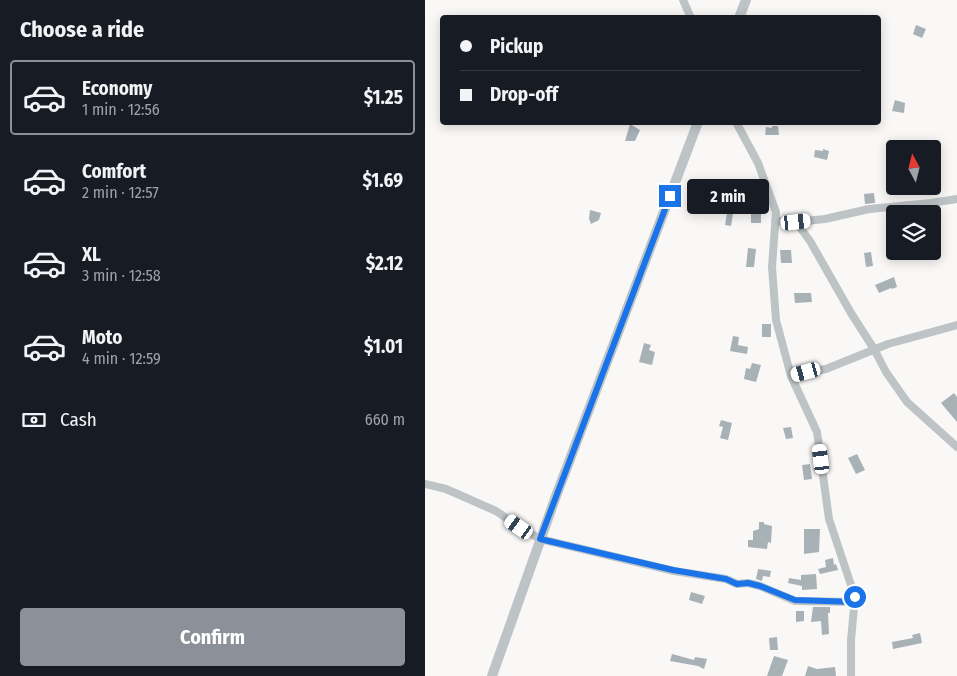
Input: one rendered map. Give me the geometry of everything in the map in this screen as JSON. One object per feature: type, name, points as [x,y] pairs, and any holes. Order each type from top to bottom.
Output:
[{"type":"street","points":[[683,0],[690,15]]},
{"type":"street","points":[[740,15],[746,0]]},
{"type":"street","points":[[492,676],[540,539],[697,125]]},
{"type":"street","points":[[738,125],[758,163],[776,212],[772,267],[776,320],[791,376],[817,432],[829,519],[855,597],[851,640],[851,676]]},
{"type":"street","points":[[775,221],[796,222],[825,219],[869,209],[931,203],[957,198]]},
{"type":"street","points":[[796,222],[810,241],[851,313],[874,348],[886,372],[907,402],[957,447]]},
{"type":"street","points":[[791,376],[826,369],[846,362],[874,348],[957,325]]},
{"type":"street","points":[[425,484],[446,489],[496,511],[540,539],[673,570],[726,579],[737,584],[748,583],[795,600],[854,602]]},
{"type":"building","points":[[916,25],[926,29],[922,38],[913,34]]},
{"type":"building","points":[[895,100],[905,103],[904,113],[892,111]]},
{"type":"building","points":[[630,125],[640,130],[635,141],[625,141]]},
{"type":"building","points":[[772,126],[778,126],[779,135],[765,135],[766,127],[772,128]]},
{"type":"building","points":[[823,149],[829,151],[827,160],[814,157],[815,150],[823,151]]},
{"type":"building","points":[[712,193],[723,198],[716,214],[711,212],[714,205],[709,203]]},
{"type":"building","points":[[874,193],[875,203],[865,204],[864,194]]},
{"type":"building","points":[[749,199],[766,200],[763,214],[761,214],[761,223],[751,223],[751,213],[748,213]]},
{"type":"building","points":[[729,201],[735,202],[731,226],[725,225]]},
{"type":"building","points":[[590,210],[601,213],[599,220],[591,224],[589,219]]},
{"type":"building","points":[[748,248],[756,249],[754,267],[746,267]]},
{"type":"building","points":[[780,250],[791,250],[792,263],[781,263]]},
{"type":"building","points":[[871,252],[873,266],[866,267],[864,253]]},
{"type":"building","points":[[894,277],[897,287],[879,293],[875,285]]},
{"type":"building","points":[[794,293],[811,293],[812,302],[795,303]]},
{"type":"building","points":[[762,324],[771,324],[771,337],[762,337]]},
{"type":"building","points":[[733,336],[739,337],[738,345],[748,347],[747,354],[730,351]]},
{"type":"building","points":[[644,343],[651,345],[649,350],[655,352],[652,365],[639,362]]},
{"type":"building","points":[[752,363],[761,365],[756,382],[744,379],[746,368],[750,369]]},
{"type":"building","points":[[954,393],[957,397],[957,422],[941,403]]},
{"type":"building","points":[[721,420],[732,423],[728,440],[720,438],[723,427],[719,426]]},
{"type":"building","points":[[791,427],[793,438],[786,439],[783,428]]},
{"type":"building","points":[[857,454],[865,470],[856,474],[848,458]]},
{"type":"building","points":[[810,464],[812,479],[804,480],[802,465]]},
{"type":"building","points":[[759,522],[772,526],[771,543],[768,542],[767,549],[748,547],[748,540],[753,540],[753,531],[759,529]]},
{"type":"building","points":[[804,529],[820,529],[819,552],[804,554]]},
{"type":"building","points":[[833,558],[834,565],[836,564],[838,570],[820,574],[818,569],[826,567],[825,560]]},
{"type":"building","points":[[758,569],[771,571],[770,577],[763,576],[762,581],[756,579]]},
{"type":"building","points":[[816,574],[817,589],[802,590],[802,586],[788,583],[789,578],[801,580],[801,575]]},
{"type":"building","points":[[691,592],[705,596],[702,604],[689,600]]},
{"type":"building","points":[[813,607],[830,607],[830,613],[828,613],[829,634],[822,635],[821,621],[811,622]]},
{"type":"building","points":[[796,611],[804,611],[804,621],[796,622]]},
{"type":"building","points":[[920,633],[922,643],[893,649],[892,642],[913,638],[912,635]]},
{"type":"building","points":[[777,637],[778,650],[770,650],[769,638]]},
{"type":"building","points":[[672,654],[694,660],[695,657],[707,659],[704,669],[698,666],[670,661]]},
{"type":"building","points":[[774,656],[788,660],[782,676],[767,676]]},
{"type":"building","points":[[808,666],[817,669],[835,667],[836,676],[805,676]]},
{"type":"route","points":[[670,196],[540,539],[673,570],[726,579],[737,584],[748,583],[795,600],[846,603],[854,602],[855,597]]}]
